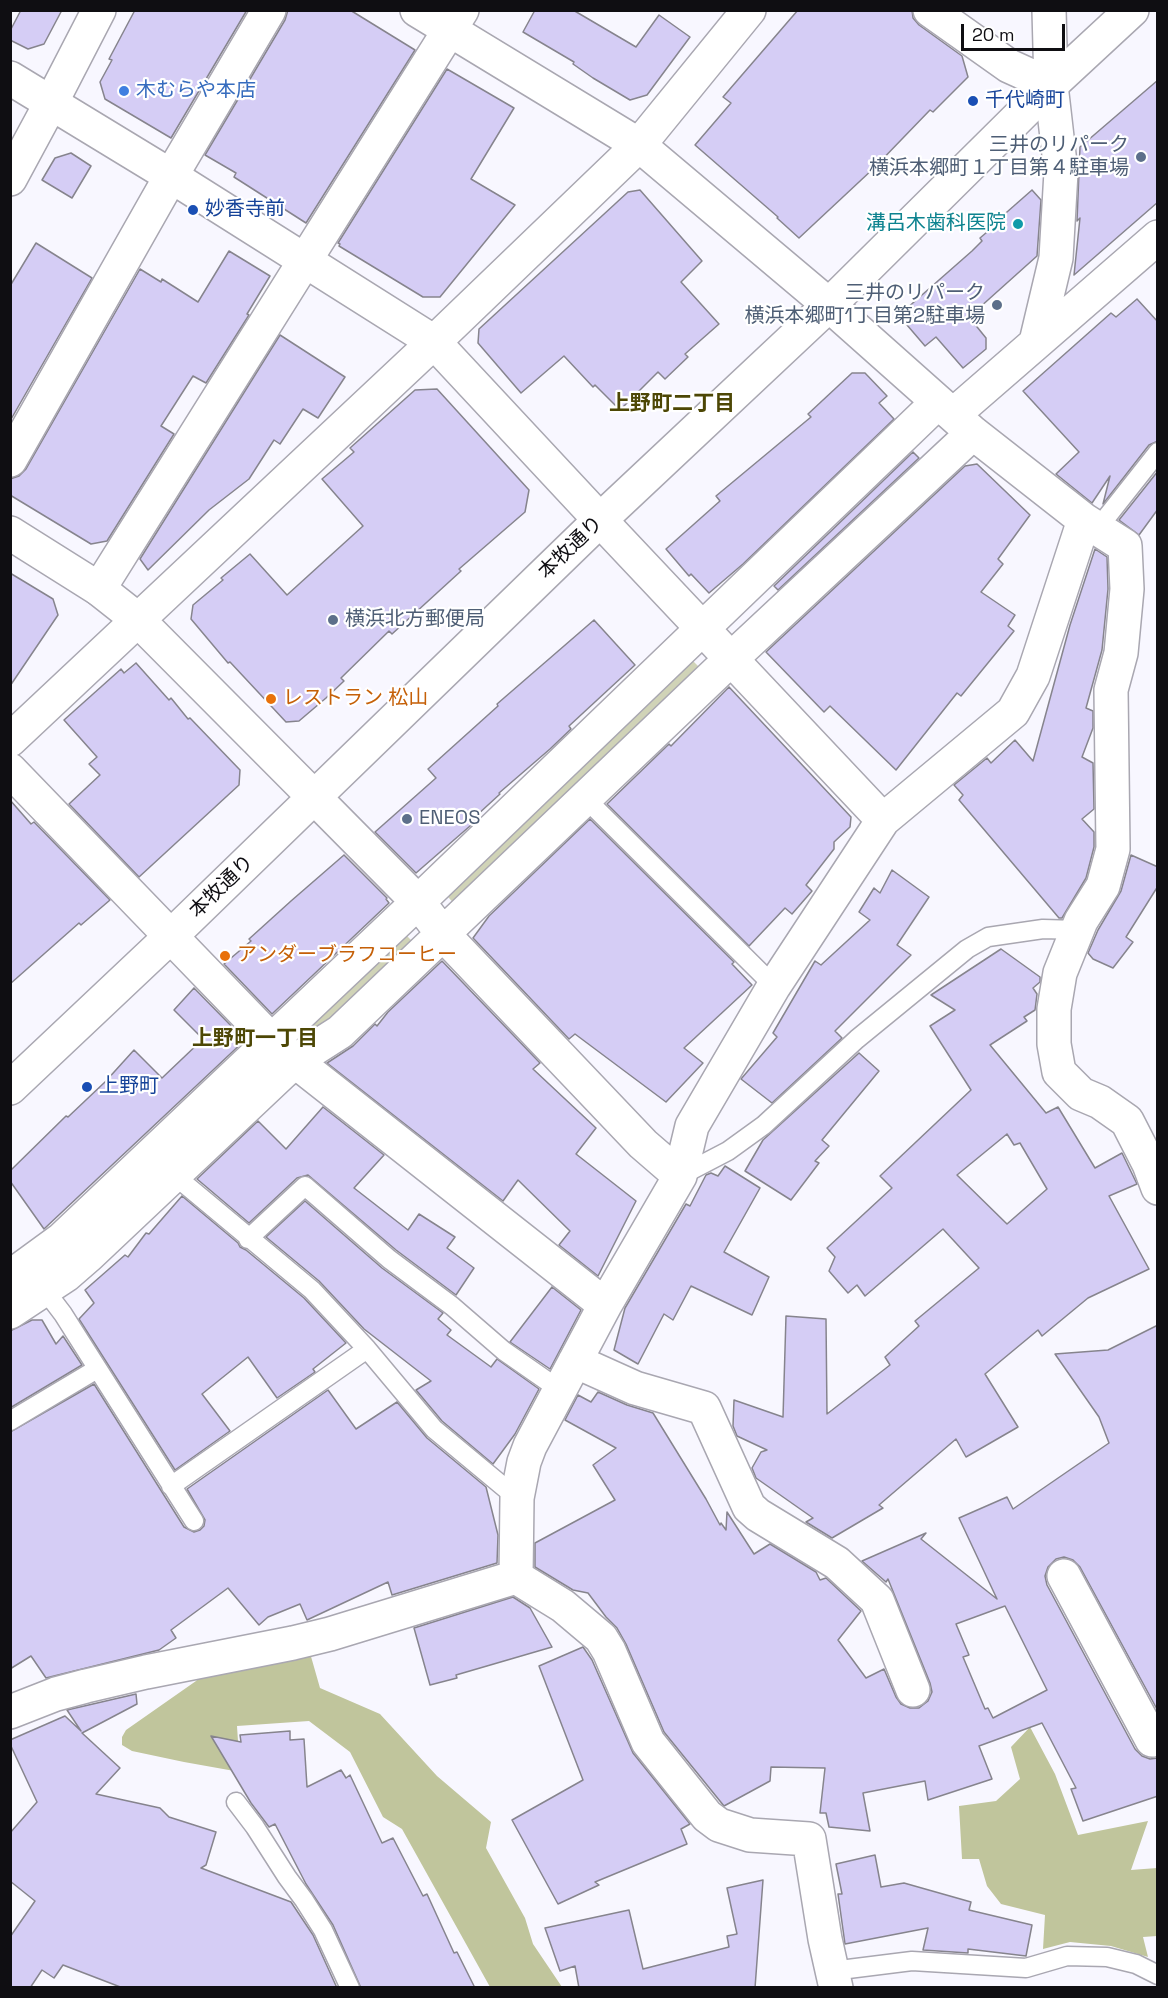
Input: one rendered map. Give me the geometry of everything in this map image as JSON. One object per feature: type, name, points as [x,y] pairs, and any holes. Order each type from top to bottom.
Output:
[{"type":"street","points":[[10,179],[99,10]]},
{"type":"street","points":[[10,460],[171,176],[269,10]]},
{"type":"street","points":[[417,10],[456,20],[639,145],[829,305],[955,417],[1091,524],[1125,546],[1127,589],[1120,653],[1111,690],[1113,849],[1103,886],[1078,930],[1060,973],[1054,1009],[1054,1044],[1059,1072],[1081,1094],[1100,1102],[1128,1121],[1158,1188]]},
{"type":"street","points":[[10,740],[434,342],[639,145],[749,10]]},
{"type":"street","points":[[930,10],[1009,66],[1051,85]]},
{"type":"street","points":[[1036,342],[1056,258],[1061,172],[1051,85],[1049,10]]},
{"type":"street","name":"本牧通り","points":[[10,1088],[170,937],[600,520],[829,305],[1051,85],[1132,10]]},
{"type":"street","points":[[99,589],[456,20]]},
{"type":"street","points":[[10,78],[171,176],[434,342],[883,820]]},
{"type":"street","points":[[10,1312],[66,1275],[174,1175],[418,902],[704,629],[955,417],[1036,342],[1158,237]]},
{"type":"street","points":[[10,1277],[62,1239],[283,1051],[340,1032],[731,659],[955,417]]},
{"type":"street","points":[[516,1577],[517,1498],[527,1454],[605,1305],[680,1176],[692,1126],[774,986],[883,820],[1013,712],[1033,676],[1091,524]]},
{"type":"street","points":[[10,533],[99,589],[137,619],[418,902],[443,934],[643,1144],[680,1176]]},
{"type":"street","points":[[10,770],[283,1051],[605,1305]]},
{"type":"street","points":[[575,1361],[635,1388],[704,1408],[748,1507],[837,1563],[877,1600],[913,1690]]},
{"type":"street","points":[[1064,1576],[1152,1740],[1158,1738]]},
{"type":"street","points":[[10,1712],[57,1694],[86,1686],[350,1629],[516,1577],[563,1606],[601,1638],[609,1651],[648,1742],[660,1760],[680,1781],[707,1816],[719,1825],[750,1835],[810,1839],[825,1939],[834,1979]]},
{"type":"lane","points":[[1091,524],[1158,452]]},
{"type":"lane","points":[[585,798],[774,986]]},
{"type":"lane","points":[[680,1176],[728,1151],[764,1125],[857,1040],[967,949],[988,937],[1043,929],[1078,930]]},
{"type":"lane","points":[[174,1175],[312,1290],[367,1349],[434,1429],[517,1498]]},
{"type":"lane","points":[[248,1239],[305,1186],[389,1259],[453,1306],[504,1351],[560,1390]]},
{"type":"lane","points":[[44,1289],[63,1314],[194,1521]]},
{"type":"lane","points":[[171,1486],[367,1349]]},
{"type":"lane","points":[[10,1421],[97,1369]]},
{"type":"lane","points":[[236,1802],[304,1900],[322,1930],[350,1988]]},
{"type":"lane","points":[[834,1979],[912,1960],[1026,1968],[1067,1956],[1107,1957],[1136,1964],[1158,1975]]},
{"type":"green space","points":[[687,655],[704,672],[457,907],[441,889]]},
{"type":"green space","points":[[401,930],[417,946],[306,1040],[296,1030]]},
{"type":"green space","points":[[310,1653],[320,1688],[380,1714],[437,1776],[491,1822],[486,1848],[525,1918],[533,1944],[562,1987],[490,1987],[402,1829],[383,1817],[350,1752],[309,1721],[237,1726],[240,1772],[132,1751],[122,1745],[122,1737],[126,1730],[196,1681],[203,1673]]},
{"type":"green space","points":[[1030,1727],[1055,1774],[1078,1835],[1148,1821],[1131,1870],[1157,1868],[1157,1936],[1143,1937],[1148,1957],[1111,1946],[1070,1942],[1043,1949],[1045,1915],[1001,1904],[987,1886],[979,1859],[962,1859],[959,1806],[996,1801],[1020,1779],[1011,1747]]},
{"type":"building","points":[[21,10],[62,10],[44,44],[28,49],[10,40],[10,31]]},
{"type":"building","points":[[135,10],[247,10],[171,138],[105,99],[100,82],[112,60],[109,59]]},
{"type":"building","points":[[288,10],[350,10],[415,50],[306,223],[234,177],[236,173],[205,155],[285,20]]},
{"type":"building","points":[[535,10],[573,10],[636,47],[659,15],[690,37],[647,95],[630,100],[593,78],[573,64],[574,62],[523,32]]},
{"type":"building","points":[[798,10],[912,10],[913,18],[919,25],[962,56],[968,77],[933,112],[930,110],[874,168],[799,238],[695,145],[731,103],[723,97]]},
{"type":"building","points":[[447,69],[514,108],[471,179],[515,205],[440,297],[423,297],[339,246],[338,243]]},
{"type":"building","points":[[1158,80],[1158,202],[1074,275],[1080,218],[1077,221],[1080,147]]},
{"type":"building","points":[[71,153],[91,166],[72,198],[42,180],[55,158]]},
{"type":"building","points":[[640,190],[702,261],[681,282],[719,324],[685,354],[688,357],[665,379],[658,372],[620,410],[595,385],[593,387],[564,356],[521,393],[478,343],[479,329],[628,192]]},
{"type":"building","points":[[1032,190],[1041,200],[1037,256],[969,317],[986,338],[986,349],[963,368],[936,337],[925,346],[907,325],[906,309],[972,251],[982,241],[980,238]]},
{"type":"building","points":[[36,243],[92,278],[10,421],[10,286]]},
{"type":"building","points":[[229,251],[270,276],[247,314],[249,315],[206,383],[193,376],[161,426],[174,434],[107,541],[91,544],[10,495],[10,479],[19,476],[26,469],[140,269],[161,282],[162,279],[198,302]]},
{"type":"building","points":[[1137,299],[1158,322],[1158,441],[1149,445],[1103,504],[1110,476],[1092,503],[1056,474],[1079,452],[1023,391],[1111,313],[1116,317]]},
{"type":"building","points":[[280,335],[345,377],[318,418],[303,409],[280,444],[274,440],[249,479],[209,510],[148,570],[140,559]]},
{"type":"building","points":[[852,373],[865,373],[887,396],[879,403],[894,419],[743,564],[709,593],[691,574],[689,576],[666,549],[720,501],[716,496],[811,417],[808,414]]},
{"type":"building","points":[[437,389],[529,490],[525,512],[459,569],[461,571],[392,634],[389,631],[341,678],[344,681],[326,698],[299,721],[286,722],[230,662],[228,663],[191,619],[193,605],[250,554],[287,595],[363,526],[322,479],[354,452],[350,448],[415,390]]},
{"type":"building","points":[[913,452],[919,458],[778,590],[774,586]]},
{"type":"building","points":[[977,464],[1030,515],[998,559],[1003,564],[981,592],[1015,615],[1008,626],[1014,631],[961,696],[957,693],[896,770],[830,706],[824,712],[766,652],[965,466]]},
{"type":"building","points":[[1158,471],[1158,509],[1139,535],[1119,520]]},
{"type":"building","points":[[1095,549],[1107,557],[1108,589],[1102,650],[1086,708],[1093,711],[1093,728],[1082,757],[1093,763],[1094,809],[1082,819],[1094,832],[1094,847],[1086,878],[1062,918],[1059,918],[959,800],[963,795],[954,785],[987,758],[991,763],[1015,740],[1033,761],[1070,625]]},
{"type":"building","points":[[10,573],[53,599],[58,615],[10,686]]},
{"type":"building","points":[[594,620],[635,665],[569,726],[571,729],[550,749],[499,793],[476,816],[478,818],[470,826],[416,873],[375,832],[436,778],[428,769],[498,706],[497,704]]},
{"type":"building","points":[[136,663],[169,700],[171,698],[188,719],[190,718],[240,770],[239,785],[139,877],[69,804],[100,775],[89,764],[97,757],[64,720],[121,669],[124,673]]},
{"type":"building","points":[[729,687],[851,817],[850,827],[834,842],[834,849],[806,885],[812,891],[792,914],[785,908],[749,946],[607,804],[669,744],[671,746]]},
{"type":"building","points":[[10,800],[31,824],[34,822],[110,900],[81,925],[79,923],[10,984]]},
{"type":"building","points":[[590,819],[734,962],[732,964],[752,985],[684,1048],[703,1063],[666,1102],[575,1034],[569,1039],[473,938],[489,916]]},
{"type":"building","points":[[344,855],[387,898],[389,903],[272,1014],[224,964]]},
{"type":"building","points":[[1131,855],[1158,867],[1158,886],[1126,937],[1133,942],[1113,968],[1093,959],[1088,953],[1098,930],[1121,891]]},
{"type":"building","points":[[892,870],[929,897],[897,945],[911,955],[835,1031],[842,1038],[772,1103],[741,1079],[777,1037],[773,1033],[815,961],[821,965],[870,920],[859,912],[874,888],[880,893]]},
{"type":"building","points":[[1001,949],[1040,977],[1040,982],[1033,988],[1037,994],[1035,1010],[1024,1017],[1027,1021],[990,1045],[1046,1113],[1058,1107],[1095,1168],[1122,1153],[1137,1184],[1109,1196],[1149,1269],[1088,1298],[1042,1336],[1038,1330],[985,1374],[1018,1427],[966,1457],[956,1439],[879,1505],[883,1508],[832,1538],[806,1522],[813,1518],[756,1478],[752,1468],[761,1452],[767,1450],[737,1436],[733,1426],[734,1400],[783,1417],[786,1316],[826,1319],[827,1414],[890,1365],[885,1357],[919,1326],[915,1321],[979,1268],[943,1229],[865,1296],[857,1285],[848,1293],[829,1271],[835,1257],[827,1248],[892,1188],[880,1176],[971,1090],[930,1026],[955,1010],[931,995]],"holes":[[[1007,1134],[1014,1145],[1020,1143],[1047,1189],[1007,1224],[957,1175]]]},
{"type":"building","points":[[442,961],[540,1063],[533,1069],[596,1128],[576,1154],[636,1201],[598,1276],[559,1245],[570,1231],[518,1180],[503,1201],[327,1063],[353,1046],[375,1024],[377,1026],[388,1012]]},
{"type":"building","points":[[194,988],[245,1040],[44,1229],[10,1181],[10,1171],[66,1116],[68,1117],[105,1082],[134,1050],[162,1078],[203,1039],[174,1010]]},
{"type":"building","points":[[859,1053],[879,1071],[822,1140],[829,1146],[815,1161],[819,1163],[791,1200],[745,1171],[763,1140]]},
{"type":"building","points":[[323,1107],[384,1155],[354,1188],[408,1230],[419,1214],[455,1237],[447,1248],[474,1268],[456,1295],[396,1250],[308,1175],[297,1178],[249,1223],[197,1179],[258,1121],[286,1149]]},
{"type":"building","points":[[725,1166],[760,1188],[724,1252],[769,1277],[752,1315],[691,1286],[673,1320],[664,1314],[638,1364],[614,1350],[625,1308],[686,1204],[690,1206],[706,1175],[711,1173],[718,1176]]},
{"type":"building","points":[[182,1196],[240,1247],[304,1298],[346,1343],[313,1369],[315,1372],[277,1398],[248,1357],[202,1394],[230,1431],[175,1470],[79,1319],[94,1303],[85,1290],[125,1255],[128,1257],[146,1233],[149,1234]]},
{"type":"building","points":[[305,1201],[382,1268],[443,1313],[438,1319],[451,1330],[447,1335],[491,1367],[497,1359],[539,1389],[515,1434],[493,1464],[442,1421],[416,1390],[431,1381],[364,1329],[319,1281],[266,1237]]},
{"type":"building","points":[[552,1287],[581,1310],[550,1369],[510,1342]]},
{"type":"building","points":[[32,1320],[42,1320],[56,1344],[63,1336],[82,1365],[10,1408],[10,1331]]},
{"type":"building","points":[[1158,1325],[1158,1711],[1080,1567],[1073,1560],[1064,1557],[1056,1559],[1048,1567],[1045,1576],[1047,1585],[1135,1749],[1142,1756],[1150,1759],[1158,1758],[1158,1796],[1083,1821],[1071,1789],[1076,1788],[1042,1723],[979,1746],[992,1779],[928,1800],[925,1781],[863,1793],[870,1831],[829,1827],[826,1813],[820,1813],[825,1768],[771,1767],[770,1781],[724,1806],[664,1732],[617,1628],[588,1593],[573,1590],[535,1567],[535,1543],[615,1500],[593,1465],[616,1448],[565,1420],[578,1395],[591,1402],[598,1392],[627,1405],[653,1413],[720,1525],[721,1523],[726,1530],[727,1512],[754,1554],[770,1544],[816,1572],[820,1580],[826,1578],[861,1611],[838,1640],[866,1678],[884,1669],[901,1704],[910,1708],[919,1708],[928,1701],[932,1692],[930,1683],[888,1579],[886,1582],[862,1561],[926,1533],[921,1539],[997,1599],[959,1518],[1007,1497],[1013,1509],[1109,1443],[1099,1417],[1055,1354],[1108,1350]],"holes":[[[1005,1606],[1047,1690],[993,1718],[988,1708],[985,1709],[963,1657],[969,1655],[956,1624]]]},
{"type":"building","points":[[94,1384],[184,1527],[194,1532],[204,1526],[205,1520],[187,1489],[328,1390],[356,1429],[397,1402],[427,1438],[486,1487],[498,1535],[497,1563],[392,1595],[388,1582],[307,1620],[300,1604],[268,1617],[259,1625],[228,1588],[171,1630],[176,1638],[159,1650],[46,1678],[31,1656],[10,1669],[10,1432]]},
{"type":"building","points":[[513,1597],[530,1608],[552,1647],[456,1675],[457,1678],[430,1685],[414,1628]]},
{"type":"building","points":[[583,1647],[592,1660],[633,1753],[690,1824],[681,1829],[687,1844],[595,1882],[599,1885],[558,1904],[512,1820],[583,1780],[539,1666]]},
{"type":"building","points":[[136,1694],[137,1704],[82,1733],[120,1768],[96,1794],[160,1808],[169,1817],[216,1832],[206,1865],[201,1868],[291,1902],[313,1935],[337,1988],[123,1988],[63,1965],[54,1978],[42,1970],[30,1988],[10,1988],[10,1937],[35,1901],[10,1881],[10,1833],[37,1802],[10,1740],[65,1716],[81,1731],[67,1710]]},
{"type":"building","points":[[290,1731],[290,1740],[304,1739],[307,1787],[341,1770],[346,1778],[350,1775],[382,1843],[393,1838],[423,1896],[427,1894],[454,1953],[457,1952],[475,1988],[361,1988],[333,1925],[306,1884],[275,1824],[269,1827],[251,1803],[211,1736],[241,1742],[240,1735]]},
{"type":"building","points":[[875,1855],[881,1887],[904,1883],[971,1902],[969,1910],[1032,1925],[1026,1956],[968,1949],[968,1953],[923,1950],[928,1928],[845,1944],[838,1894],[842,1894],[836,1864]]},
{"type":"building","points":[[763,1880],[755,1988],[579,1988],[575,1966],[560,1971],[545,1928],[629,1910],[643,1969],[729,1947],[727,1936],[737,1934],[727,1888]]},
{"type":"place","name":"木むらや本店","points":[[124,91]]},
{"type":"place","name":"千代崎町","points":[[973,101]]},
{"type":"place","name":"三井のリパーク 横浜本郷町１丁目第４駐車場","points":[[1141,157]]},
{"type":"place","name":"妙香寺前","points":[[193,210]]},
{"type":"place","name":"溝呂木歯科医院","points":[[1018,224]]},
{"type":"place","name":"三井のリパーク 横浜本郷町1丁目第2駐車場","points":[[997,305]]},
{"type":"place","name":"横浜北方郵便局","points":[[333,620]]},
{"type":"place","name":"レストラン 松山","points":[[271,699]]},
{"type":"place","name":"ENEOS","points":[[407,819]]},
{"type":"place","name":"アンダーブラフコーヒー","points":[[225,956]]},
{"type":"place","name":"上野町","points":[[87,1087]]},
{"type":"district","name":"上野町二丁目","points":[[672,404]]},
{"type":"district","name":"上野町一丁目","points":[[255,1039]]}]
